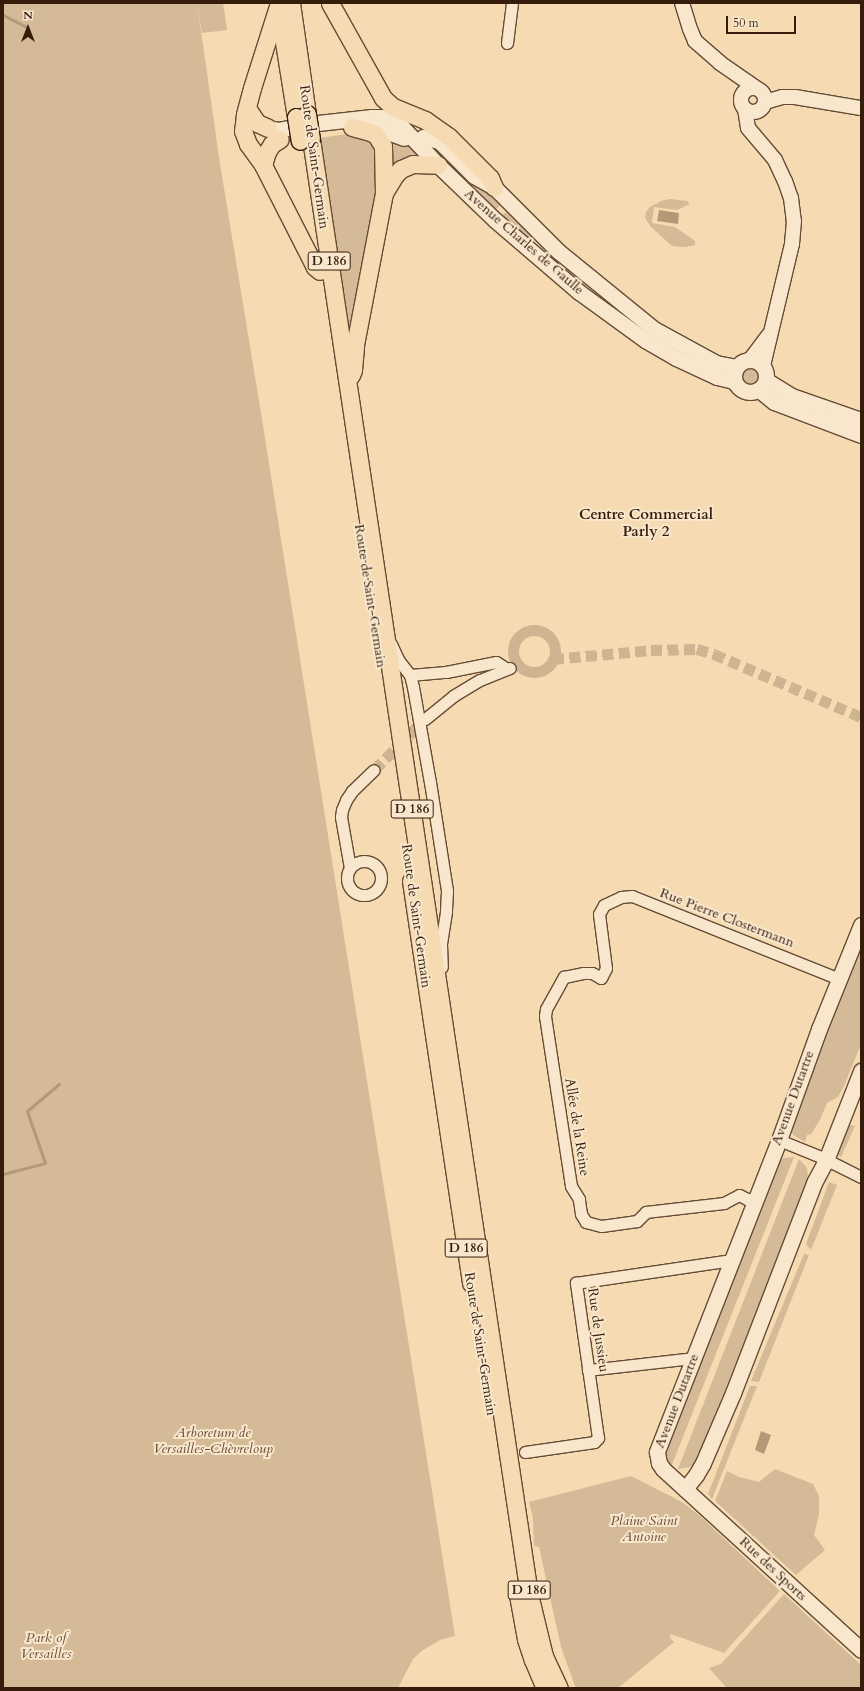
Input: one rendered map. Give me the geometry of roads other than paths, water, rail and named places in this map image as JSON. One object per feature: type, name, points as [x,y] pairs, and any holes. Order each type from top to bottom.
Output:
[{"type":"main road","points":[[330,3],[383,98],[393,107],[425,120],[449,137],[490,178],[494,187]]},
{"type":"main road","points":[[282,4],[246,108],[243,131],[248,144],[263,165],[315,267],[320,271]]},
{"type":"main road","name":"Route de Saint-Germain","points":[[282,4],[298,130],[388,714],[418,934],[522,1620],[533,1660],[545,1688]]},
{"type":"main road","points":[[246,108],[257,123],[298,130],[352,127],[366,124],[376,126],[404,138]]},
{"type":"main road","name":"Avenue Charles de Gaulle","points":[[298,130],[372,116],[392,121],[401,126],[438,165],[495,220],[579,292],[645,340],[676,358],[711,375],[735,374]]},
{"type":"main road","points":[[347,382],[353,370],[355,346],[384,193],[383,146],[376,135],[371,132],[352,127]]},
{"type":"main road","points":[[263,165],[267,152],[272,144],[298,130]]},
{"type":"main road","name":"Route de Saint-Germain","points":[[298,130],[350,400],[530,1594],[544,1656],[560,1688]]},
{"type":"main road","name":"Avenue Charles de Gaulle","points":[[423,138],[438,141],[474,176],[494,187],[558,251],[654,329],[735,374],[740,390],[745,392],[759,374]]},
{"type":"main road","points":[[384,193],[395,175],[401,169],[413,164],[438,165]]},
{"type":"main road","points":[[735,374],[741,362],[792,396],[861,420]]},
{"type":"main road","points":[[759,374],[781,406],[861,435]]},
{"type":"main road","name":"Avenue Dutartre","points":[[685,1489],[663,1469],[659,1463],[657,1452],[754,1200],[779,1140],[784,1121],[839,979],[861,926]]},
{"type":"main road","points":[[685,1489],[700,1469],[733,1393],[815,1181],[826,1160],[861,1071]]},
{"type":"main road","name":"Rue des Sports","points":[[685,1489],[861,1650]]},
{"type":"street","points":[[507,43],[512,3]]},
{"type":"street","points":[[682,3],[695,41],[720,63],[754,99]]},
{"type":"street","points":[[754,99],[795,97],[861,108]]},
{"type":"street","points":[[754,99],[748,128],[775,160],[791,198],[794,221],[792,244],[770,333],[769,346],[759,374]]},
{"type":"street","points":[[386,640],[394,647],[398,661],[410,675],[428,768],[447,891],[446,912],[441,944],[442,968],[437,977]]},
{"type":"street","points":[[410,675],[446,672],[496,662],[508,668],[480,680],[453,696],[425,719]]},
{"type":"street","points":[[349,851],[364,861],[374,863],[381,876],[379,886],[370,893],[361,894],[352,890],[347,877],[350,868],[349,851],[341,817],[343,806],[352,791],[374,770]]},
{"type":"street","points":[[350,868],[354,864],[364,861]]},
{"type":"street","name":"Rue Pierre Clostermann","points":[[604,905],[621,897],[632,896],[839,979]]},
{"type":"street","name":"Allée de la Reine","points":[[604,905],[599,914],[606,968],[601,978],[592,973],[583,973],[564,977],[546,1009],[545,1016],[571,1186],[579,1200],[581,1214],[586,1222],[601,1226],[637,1222],[646,1212],[724,1203],[739,1195],[747,1199],[754,1200]]},
{"type":"street","points":[[779,1140],[861,1177]]},
{"type":"street","name":"Rue de Jussieu","points":[[525,1452],[594,1442],[598,1438],[576,1283],[731,1260]]},
{"type":"street","points":[[588,1370],[694,1358]]},
{"type":"waterway","points":[[3,15],[25,26]]},
{"type":"waterway","points":[[3,1174],[45,1163],[27,1111],[59,1084]]},
{"type":"tunnel","points":[[289,137],[319,132]]},
{"type":"tunnel","points":[[534,630],[549,636],[555,651],[549,666],[534,672],[519,666],[513,651],[519,636],[534,630]]},
{"type":"tunnel","points":[[553,659],[651,650],[697,649],[714,654],[861,717]]},
{"type":"tunnel","points":[[374,770],[425,719]]},
{"type":"district","name":"Centre Commercial Parly 2","points":[[646,522]]},
{"type":"park label","name":"Arboretum de Versailles-Chèvreloup","points":[[213,1442]]},
{"type":"park label","name":"Plaine Saint Antoine","points":[[644,1530]]},
{"type":"park label","name":"Park of Versailles","points":[[46,1646]]}]
